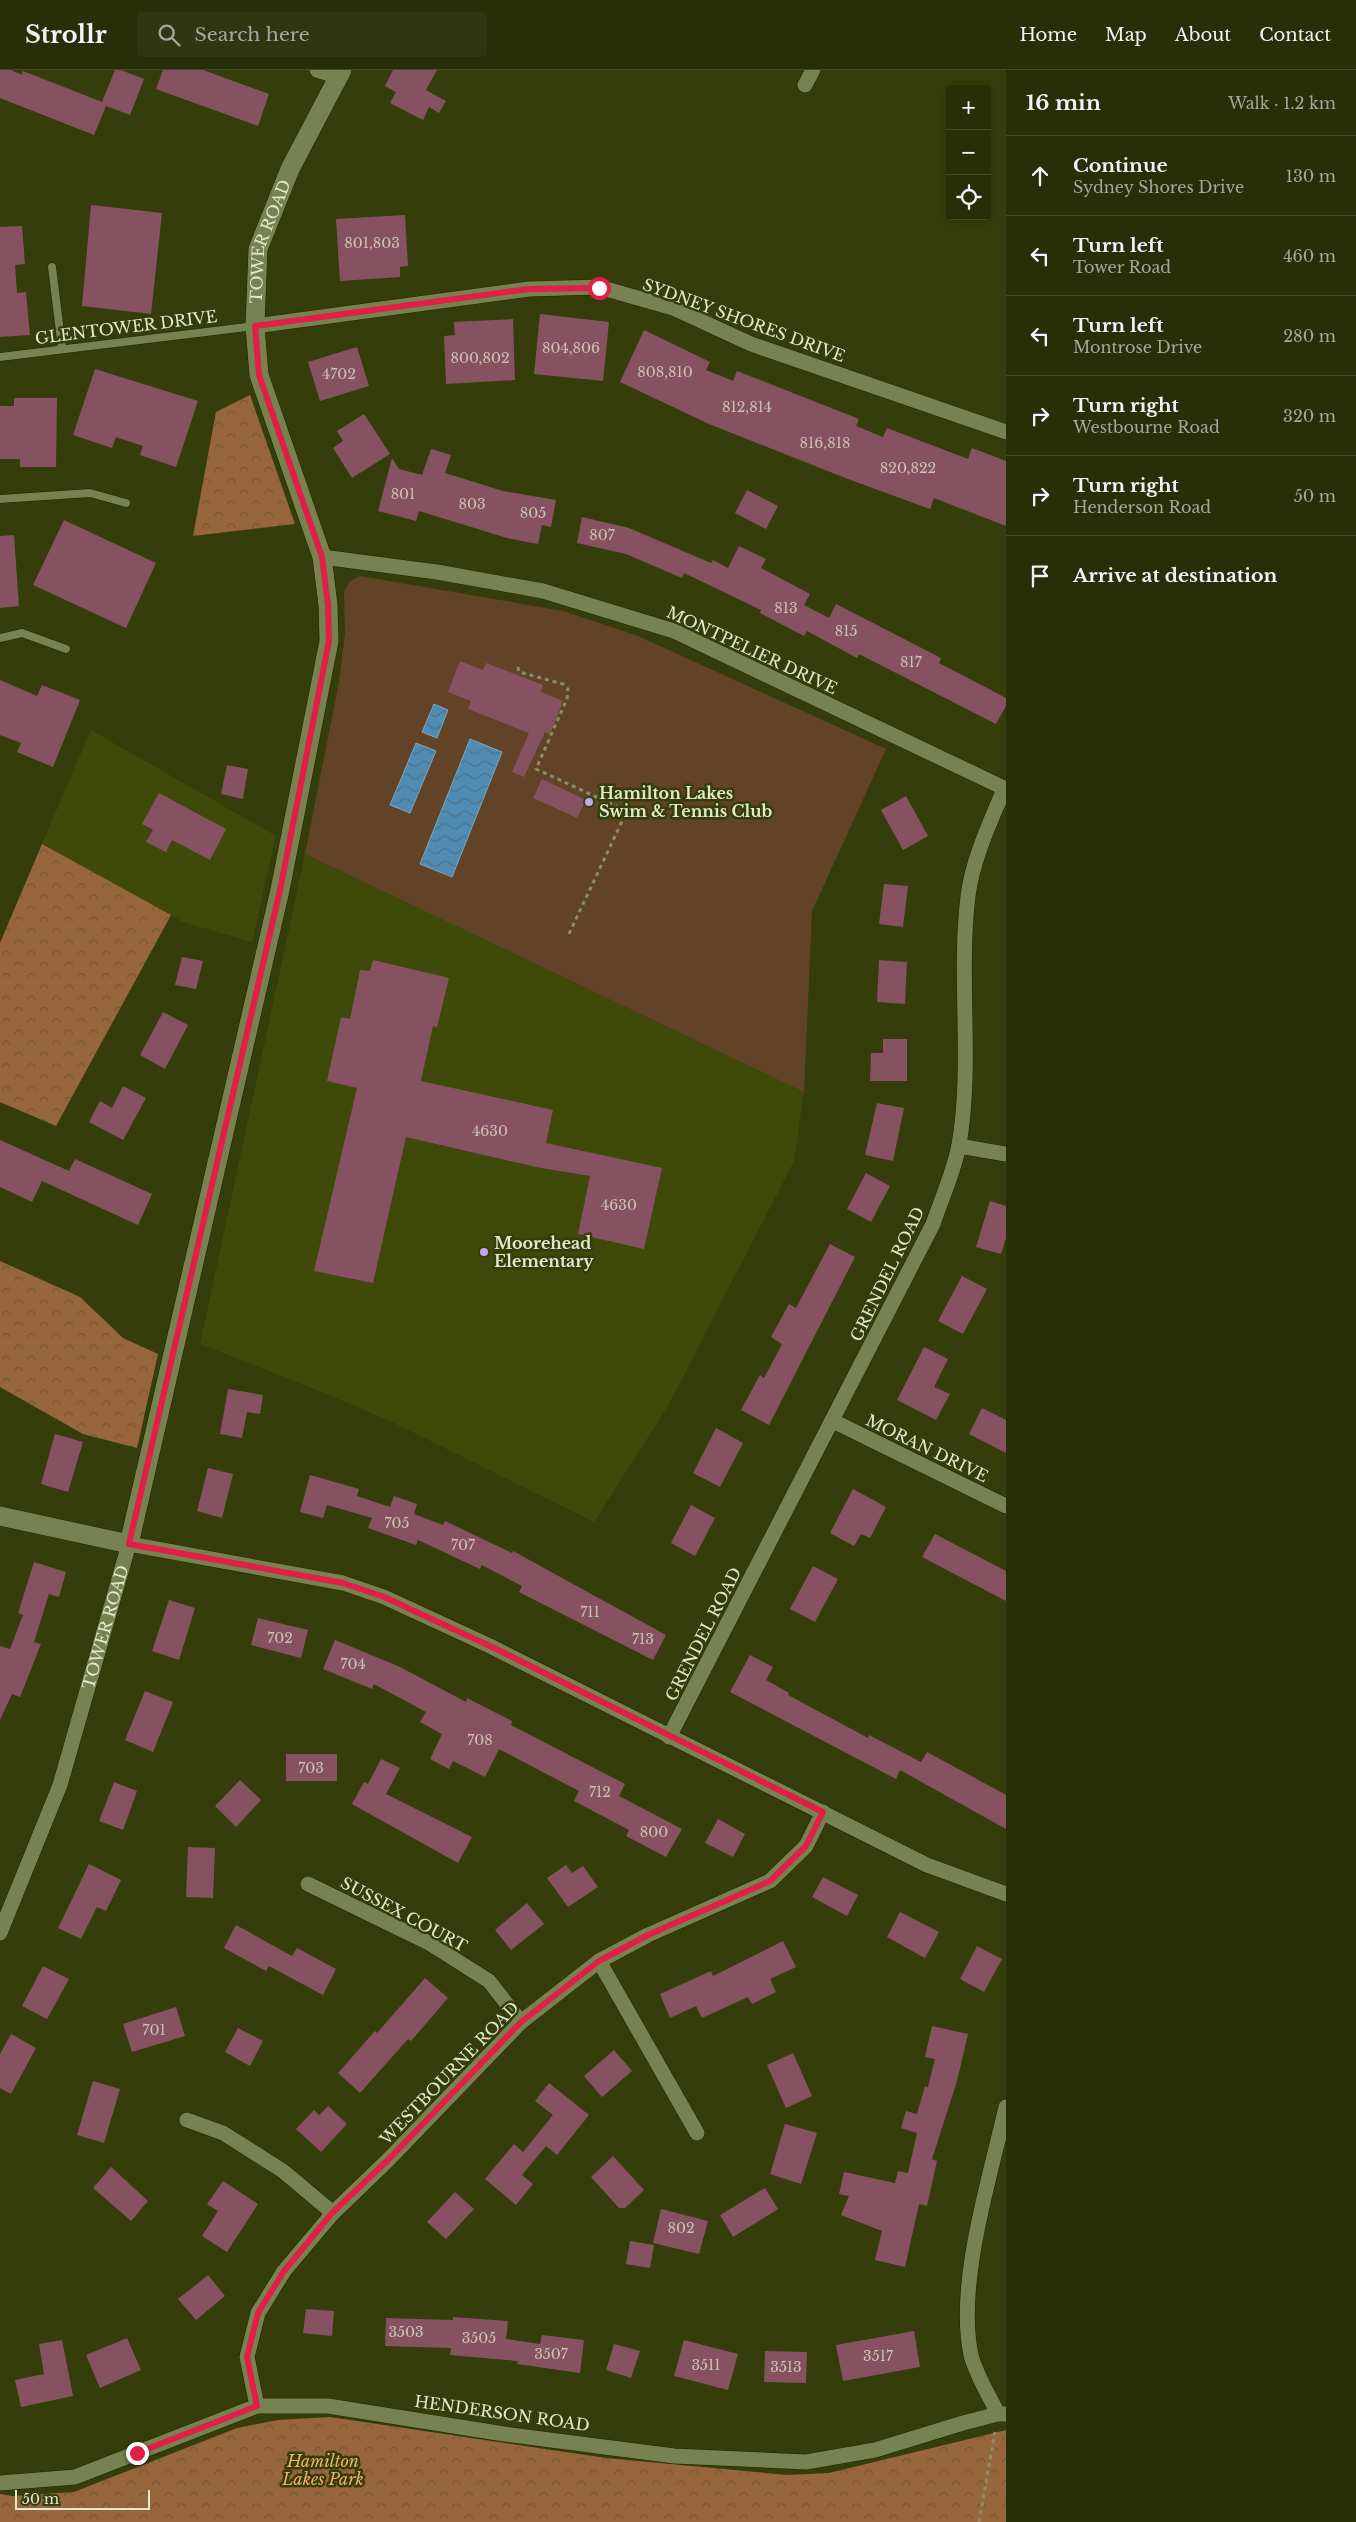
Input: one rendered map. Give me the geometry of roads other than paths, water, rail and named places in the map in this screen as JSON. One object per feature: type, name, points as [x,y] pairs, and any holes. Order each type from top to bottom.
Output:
[{"type":"street","points":[[317,70],[341,74]]},
{"type":"street","points":[[805,85],[813,70]]},
{"type":"street","name":"TOWER ROAD","points":[[0,1933],[60,1785],[129,1544],[280,890],[329,641],[328,605],[322,557],[259,375],[255,326],[258,249],[290,169],[341,74]]},
{"type":"street","name":"SYDNEY SHORES DRIVE","points":[[255,326],[529,289],[599,288],[673,308],[751,344],[1006,432]]},
{"type":"street","name":"MONTPELIER DRIVE","points":[[322,557],[437,572],[543,591],[674,631],[1005,789]]},
{"type":"street","name":"GRENDEL ROAD","points":[[670,1737],[933,1224],[959,1146],[965,1081],[963,948],[968,894],[980,846],[1005,789]]},
{"type":"street","points":[[959,1146],[1006,1154]]},
{"type":"street","name":"MORAN DRIVE","points":[[833,1421],[1006,1506]]},
{"type":"street","points":[[0,1516],[129,1544],[343,1583],[367,1591],[490,1646],[927,1865],[1006,1894]]},
{"type":"street","name":"WESTBOURNE ROAD","points":[[257,2406],[247,2357],[258,2313],[284,2271],[332,2213],[389,2159],[521,2022],[599,1961],[648,1935],[770,1881],[806,1846],[823,1812]]},
{"type":"street","name":"SUSSEX COURT","points":[[308,1884],[429,1943],[489,1981],[521,2022]]},
{"type":"street","points":[[599,1961],[697,2133]]},
{"type":"street","points":[[1002,2414],[972,2357],[966,2324],[972,2257],[1006,2107]]},
{"type":"street","points":[[187,2120],[223,2133],[283,2171],[332,2213]]},
{"type":"street","name":"HENDERSON ROAD","points":[[0,2483],[75,2477],[257,2406],[328,2406],[504,2434],[674,2456],[806,2462],[875,2450],[1002,2414]]},
{"type":"lane","points":[[52,267],[62,348]]},
{"type":"lane","name":"GLENTOWER DRIVE","points":[[0,357],[255,326]]},
{"type":"lane","points":[[0,499],[90,493],[126,503]]},
{"type":"lane","points":[[0,638],[22,633],[66,649]]},
{"type":"water","points":[[434,704],[448,710],[437,738],[422,732]]},
{"type":"water","points":[[470,739],[502,752],[452,877],[420,864]]},
{"type":"water","points":[[416,743],[436,751],[410,813],[390,805]]},
{"type":"place","name":"Hamilton Lakes Swim & Tennis Club","points":[[589,802]]},
{"type":"place","name":"Moorehead Elementary","points":[[484,1252]]},
{"type":"park label","name":"Hamilton Lakes Park","points":[[323,2470]]}]
